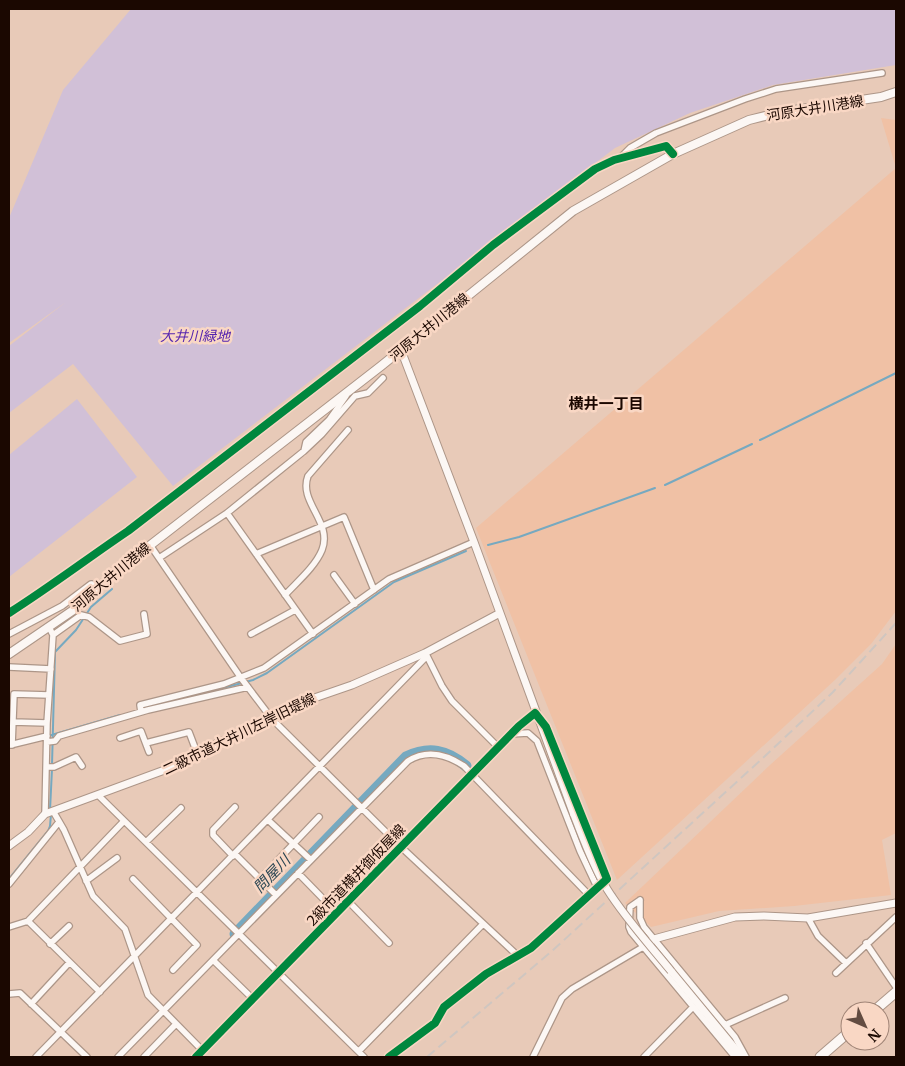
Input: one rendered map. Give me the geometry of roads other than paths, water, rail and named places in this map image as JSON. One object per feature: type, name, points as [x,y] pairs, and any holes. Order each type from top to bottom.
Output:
[{"type":"main road","name":"河原大井川港線","points":[[9,654],[78,607],[100,585],[150,544],[401,350],[573,211],[673,154],[750,120],[781,112],[881,97],[896,92]]},
{"type":"main road","points":[[886,1001],[896,992]]},
{"type":"main road","points":[[820,1057],[840,1040]]},
{"type":"street","points":[[619,159],[630,148],[656,133],[745,99],[776,89],[882,73]]},
{"type":"street","points":[[9,613],[56,584],[89,557],[128,531],[420,306],[493,245],[595,169],[619,159],[666,146],[673,154]]},
{"type":"street","points":[[401,350],[474,542],[574,816],[607,888],[625,914],[671,971],[744,1057]]},
{"type":"street","points":[[159,558],[227,513],[304,451],[322,434],[355,396],[368,393],[383,378]]},
{"type":"street","points":[[304,451],[306,442],[329,420],[350,390]]},
{"type":"street","points":[[285,595],[321,553],[324,543],[323,526],[308,495],[306,482],[308,476],[348,430]]},
{"type":"street","points":[[227,513],[313,634]]},
{"type":"street","points":[[256,554],[344,517],[374,590]]},
{"type":"street","points":[[141,712],[140,705],[203,691],[264,668],[389,579],[474,542]]},
{"type":"street","points":[[150,544],[247,687],[272,719],[401,847],[517,955]]},
{"type":"street","points":[[334,575],[354,604]]},
{"type":"street","points":[[9,634],[62,606],[92,584],[100,585]]},
{"type":"street","points":[[251,634],[295,610]]},
{"type":"street","name":"二級市道大井川左岸旧堤線","points":[[10,842],[28,832],[49,813],[170,768],[197,753],[272,719],[294,705],[352,685],[426,655],[500,613]]},
{"type":"street","points":[[53,635],[81,615],[89,617],[120,641],[147,634],[144,614]]},
{"type":"street","points":[[49,627],[53,635],[46,766],[49,813],[59,822],[92,896],[125,929],[148,994],[202,1051]]},
{"type":"street","points":[[36,1057],[172,919],[426,655],[452,701],[498,747]]},
{"type":"street","points":[[9,667],[50,669]]},
{"type":"street","points":[[49,695],[14,694],[11,745],[47,739],[55,740],[59,736],[141,712],[247,687]]},
{"type":"street","points":[[203,691],[205,698]]},
{"type":"street","points":[[389,1057],[435,1023],[444,1007],[491,970],[531,948],[607,879],[546,727],[535,713]]},
{"type":"street","name":"2級市道横井御仮屋線","points":[[196,1057],[498,747],[535,713]]},
{"type":"street","points":[[13,722],[47,722]]},
{"type":"street","points":[[120,738],[142,731],[149,752]]},
{"type":"street","points":[[146,743],[188,732],[197,753]]},
{"type":"street","points":[[511,734],[528,733],[537,742],[580,851],[597,887]]},
{"type":"street","points":[[118,1057],[408,761],[423,754],[451,758],[472,774],[589,895]]},
{"type":"street","points":[[46,766],[54,767],[76,756],[82,766]]},
{"type":"street","points":[[98,795],[364,1057]]},
{"type":"street","points":[[235,807],[213,830],[212,835],[276,895]]},
{"type":"street","points":[[146,842],[181,808]]},
{"type":"street","points":[[260,879],[319,818]]},
{"type":"street","points":[[268,820],[311,860]]},
{"type":"street","points":[[9,884],[59,822]]},
{"type":"street","points":[[9,927],[28,921],[124,822]]},
{"type":"street","points":[[86,881],[116,858]]},
{"type":"street","points":[[298,874],[337,912]]},
{"type":"street","points":[[133,879],[197,945],[173,970]]},
{"type":"street","points":[[735,1057],[692,1008],[628,927],[630,908],[640,900],[640,918],[644,927],[735,1037],[744,1057]]},
{"type":"street","points":[[348,902],[389,943]]},
{"type":"street","points":[[533,1057],[562,998],[572,989],[643,948],[654,939],[735,918],[764,916],[808,918],[896,903]]},
{"type":"street","points":[[836,973],[896,917]]},
{"type":"street","points":[[808,918],[818,936],[846,963]]},
{"type":"street","points":[[28,921],[100,992]]},
{"type":"street","points":[[358,1051],[484,924]]},
{"type":"street","points":[[50,944],[68,926]]},
{"type":"street","points":[[866,943],[896,987]]},
{"type":"street","points":[[213,960],[253,999]]},
{"type":"street","points":[[31,1004],[69,963]]},
{"type":"street","points":[[9,994],[20,993],[87,1057]]},
{"type":"street","points":[[725,1025],[785,998]]},
{"type":"street","points":[[644,1057],[692,1008]]},
{"type":"street","points":[[144,1057],[176,1024]]},
{"type":"waterway","points":[[760,440],[896,373]]},
{"type":"waterway","points":[[665,485],[752,444]]},
{"type":"waterway","points":[[488,545],[519,537],[655,488]]},
{"type":"waterway","points":[[178,700],[253,680],[267,673],[394,582],[466,551]]},
{"type":"waterway","points":[[52,765],[55,652],[76,630],[91,607],[112,589]]},
{"type":"waterway","points":[[48,736],[120,715]]},
{"type":"waterway","name":"問屋川","points":[[235,934],[406,757],[422,752],[438,751],[452,756],[466,766]]},
{"type":"waterway","points":[[50,810],[52,769]]},
{"type":"waterway","points":[[9,879],[48,831],[51,814]]},
{"type":"railway","points":[[427,1057],[552,951],[764,757],[833,692],[896,623]]},
{"type":"district","name":"横井一丁目","points":[[606,404]]},
{"type":"park label","name":"大井川緑地","points":[[195,336]]}]
